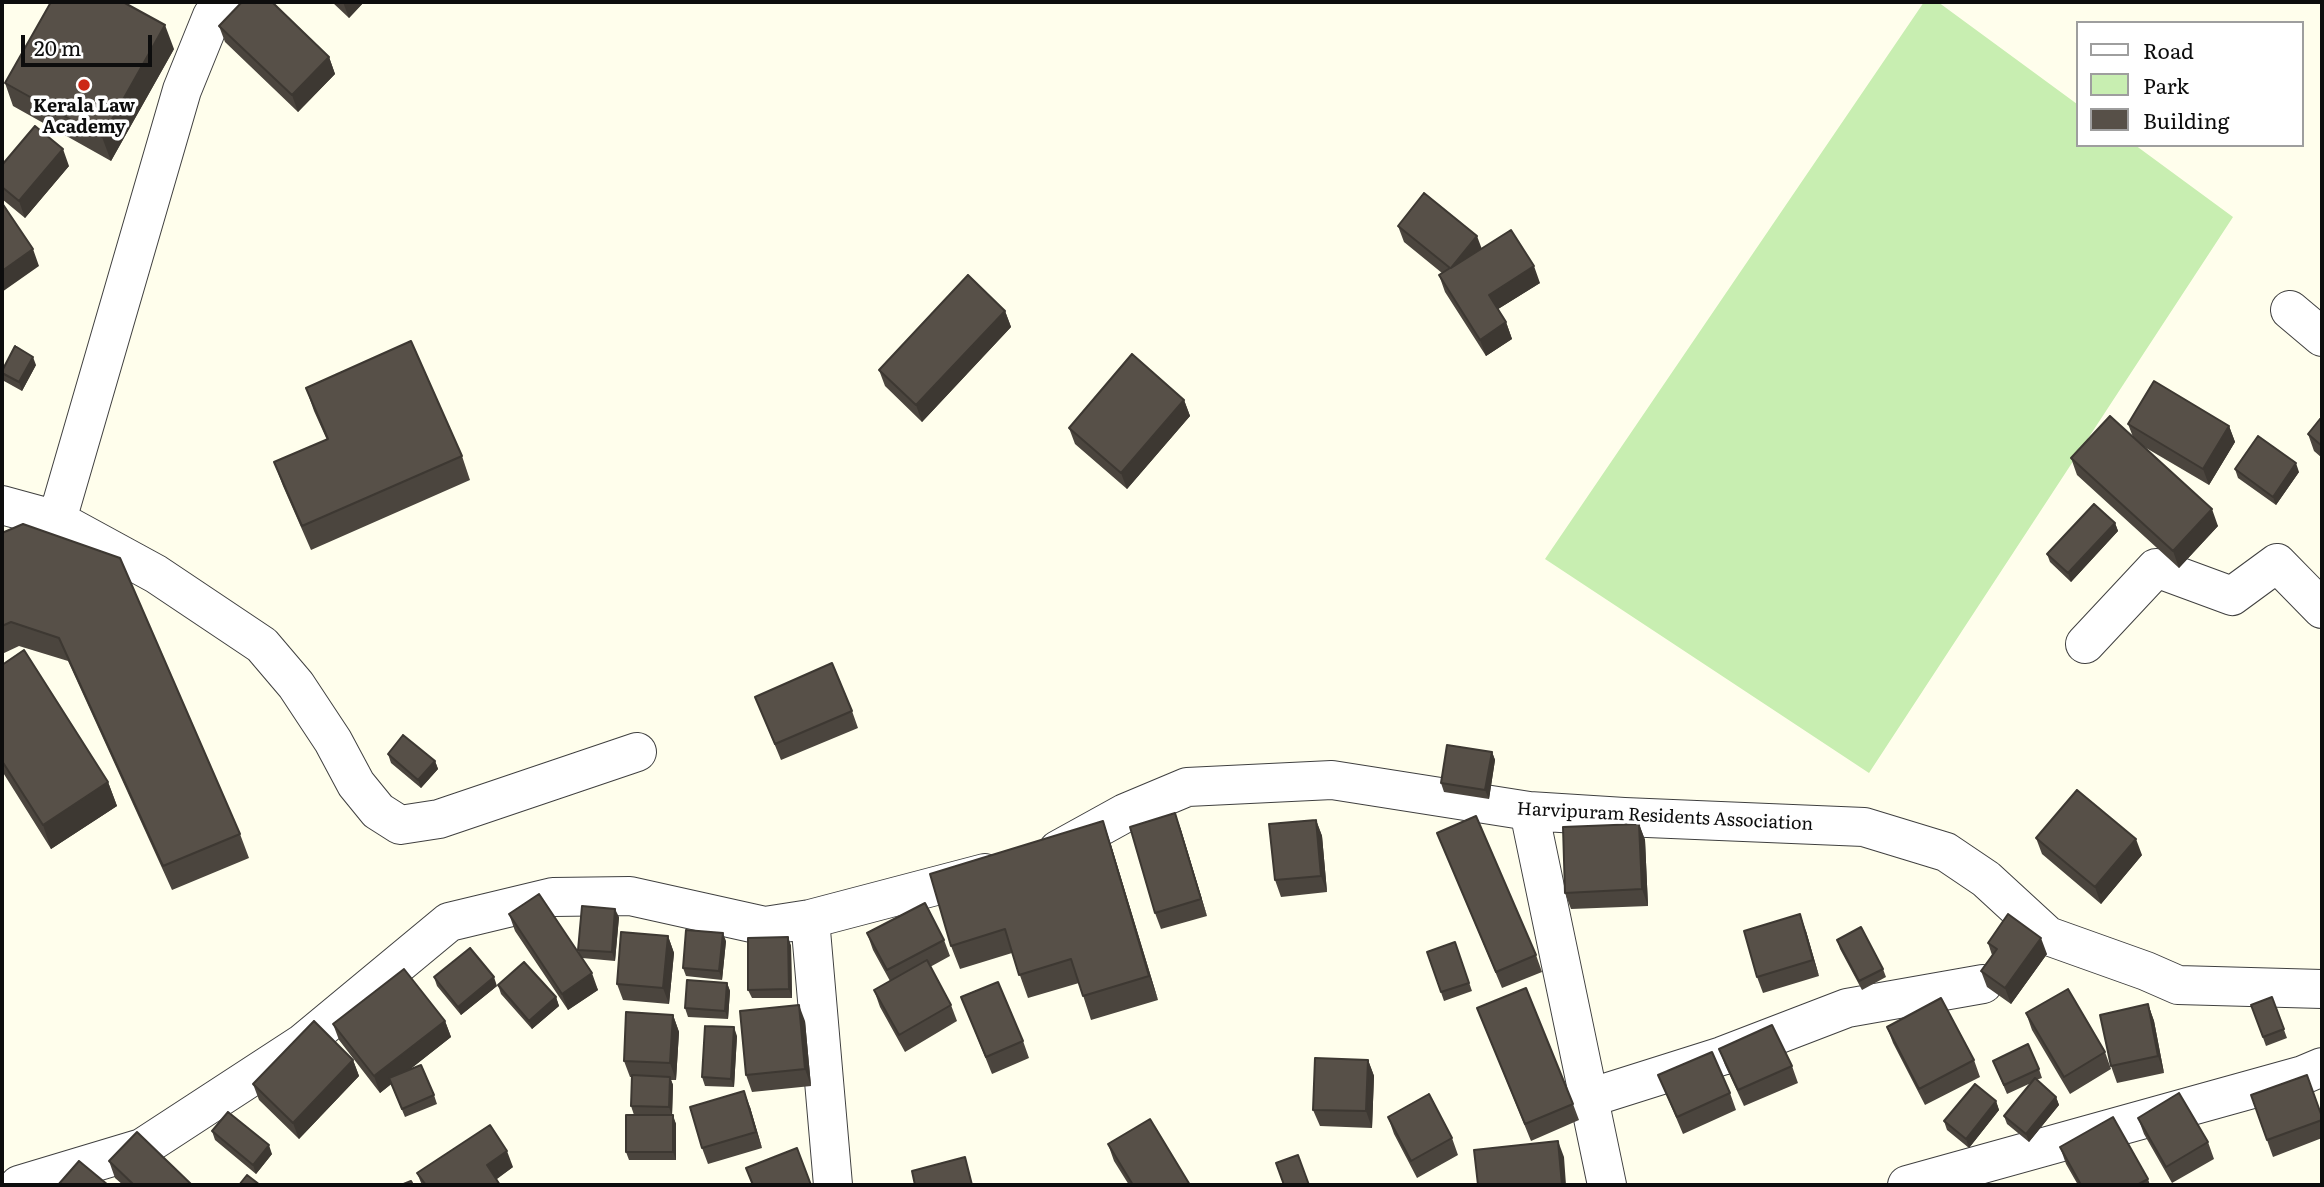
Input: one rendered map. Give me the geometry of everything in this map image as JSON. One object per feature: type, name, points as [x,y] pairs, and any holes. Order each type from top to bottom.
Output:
[{"type":"street","points":[[57,520],[182,90],[212,16],[227,2]]},
{"type":"street","points":[[2290,310],[2322,337]]},
{"type":"street","points":[[2,505],[57,520],[156,574],[262,645],[296,685],[333,741],[356,784],[378,811],[400,825],[439,819],[637,752]]},
{"type":"street","points":[[2085,644],[2156,568],[2232,596],[2277,563],[2322,609]]},
{"type":"street","name":"Harvipuram Residents Association","points":[[19,1185],[142,1148],[303,1043],[449,922],[553,897],[630,896],[765,926],[810,919],[1044,858],[1125,813],[1187,787],[1332,780],[1529,811],[1864,827],[1946,852],[1986,878],[2048,936],[2178,985],[2322,989]]},
{"type":"street","points":[[1529,811],[1608,1185]]},
{"type":"street","points":[[810,919],[833,1185]]},
{"type":"street","points":[[1589,1098],[1722,1056],[1847,1009],[1983,984]]},
{"type":"street","points":[[1907,1185],[2303,1075],[2322,1067]]},
{"type":"green space","points":[[1924,2],[1938,2],[2076,103],[2076,147],[2138,147],[2233,217],[1869,773],[1545,559]]},
{"type":"building","points":[[51,2],[123,2],[165,25],[102,137],[5,83]]},
{"type":"building","points":[[242,2],[272,2],[329,57],[292,95],[219,26]]},
{"type":"building","points":[[35,126],[63,149],[19,201],[2,187],[2,165]]},
{"type":"building","points":[[1424,193],[1477,236],[1451,268],[1511,230],[1534,266],[1489,295],[1506,322],[1480,340],[1439,275],[1450,268],[1398,226]]},
{"type":"building","points":[[2,203],[33,249],[2,271]]},
{"type":"building","points":[[968,275],[1005,311],[916,405],[879,370]]},
{"type":"building","points":[[411,341],[462,456],[302,526],[274,462],[328,439],[306,388]]},
{"type":"building","points":[[15,346],[33,357],[19,382],[2,373]]},
{"type":"building","points":[[1132,354],[1184,400],[1121,473],[1069,428]]},
{"type":"building","points":[[2154,381],[2229,426],[2203,469],[2128,424]]},
{"type":"building","points":[[2110,416],[2212,509],[2173,551],[2071,458]]},
{"type":"building","points":[[2320,419],[2322,421],[2322,446],[2308,434]]},
{"type":"building","points":[[2258,436],[2296,463],[2273,497],[2235,469]]},
{"type":"building","points":[[2094,504],[2115,523],[2068,573],[2047,554]]},
{"type":"building","points":[[23,524],[120,558],[240,834],[163,866],[59,638],[11,622],[2,626],[2,533]]},
{"type":"building","points":[[24,650],[108,782],[43,825],[2,761],[2,665]]},
{"type":"building","points":[[832,663],[852,711],[775,744],[755,697]]},
{"type":"building","points":[[403,735],[435,761],[418,780],[388,754]]},
{"type":"building","points":[[1447,745],[1492,752],[1485,790],[1441,783]]},
{"type":"building","points":[[2077,790],[2136,839],[2095,887],[2036,838]]},
{"type":"building","points":[[1175,813],[1201,899],[1155,913],[1130,827]]},
{"type":"building","points":[[1476,816],[1536,955],[1496,972],[1437,833]]},
{"type":"building","points":[[1316,820],[1321,876],[1275,880],[1269,824]]},
{"type":"building","points":[[1103,821],[1149,976],[1083,996],[1071,959],[1019,975],[1005,929],[951,946],[930,874]]},
{"type":"building","points":[[1639,824],[1642,889],[1565,893],[1563,827]]},
{"type":"building","points":[[539,894],[592,973],[562,994],[509,914]]},
{"type":"building","points":[[925,903],[944,940],[887,970],[867,933]]},
{"type":"building","points":[[582,906],[615,909],[612,952],[578,950]]},
{"type":"building","points":[[1800,914],[1813,960],[1757,977],[1744,931]]},
{"type":"building","points":[[2008,914],[2041,938],[2005,988],[1981,971],[1997,949],[1988,943]]},
{"type":"building","points":[[1861,927],[1883,969],[1859,981],[1837,940]]},
{"type":"building","points":[[686,930],[723,933],[719,971],[683,968]]},
{"type":"building","points":[[621,932],[668,936],[663,988],[617,984]]},
{"type":"building","points":[[788,937],[789,989],[748,990],[748,938]]},
{"type":"building","points":[[1455,942],[1469,983],[1441,992],[1427,952]]},
{"type":"building","points":[[470,948],[494,977],[458,1007],[434,977]]},
{"type":"building","points":[[927,960],[951,1005],[899,1035],[874,990]]},
{"type":"building","points":[[524,962],[556,997],[529,1021],[498,985]]},
{"type":"building","points":[[404,969],[445,1021],[374,1076],[333,1024]]},
{"type":"building","points":[[687,980],[727,983],[725,1011],[685,1008]]},
{"type":"building","points":[[998,982],[1023,1041],[986,1057],[961,997]]},
{"type":"building","points":[[1526,988],[1573,1104],[1525,1124],[1477,1008]]},
{"type":"building","points":[[2068,989],[2105,1052],[2064,1077],[2026,1013]]},
{"type":"building","points":[[2272,997],[2284,1029],[2263,1037],[2251,1005]]},
{"type":"building","points":[[1941,998],[1974,1060],[1919,1089],[1887,1027]]},
{"type":"building","points":[[2148,1004],[2158,1056],[2111,1066],[2100,1015]]},
{"type":"building","points":[[799,1005],[805,1069],[746,1075],[740,1011]]},
{"type":"building","points":[[626,1012],[673,1015],[670,1063],[624,1061]]},
{"type":"building","points":[[314,1021],[353,1060],[293,1123],[253,1084]]},
{"type":"building","points":[[1772,1025],[1792,1066],[1738,1090],[1719,1049]]},
{"type":"building","points":[[705,1026],[734,1027],[731,1079],[702,1077]]},
{"type":"building","points":[[2028,1044],[2039,1069],[2004,1085],[1993,1061]]},
{"type":"building","points":[[1712,1052],[1730,1093],[1677,1117],[1658,1075]]},
{"type":"building","points":[[1315,1058],[1368,1060],[1366,1111],[1313,1110]]},
{"type":"building","points":[[421,1065],[434,1095],[402,1109],[389,1078]]},
{"type":"building","points":[[632,1075],[670,1077],[669,1107],[631,1106]]},
{"type":"building","points":[[2307,1075],[2322,1120],[2267,1140],[2251,1095]]},
{"type":"building","points":[[2035,1078],[2056,1097],[2026,1134],[2004,1116]]},
{"type":"building","points":[[1975,1084],[1996,1101],[1966,1139],[1944,1121]]},
{"type":"building","points":[[744,1091],[756,1132],[702,1148],[690,1107]]},
{"type":"building","points":[[2179,1093],[2208,1142],[2166,1167],[2138,1118]]},
{"type":"building","points":[[1429,1094],[1452,1138],[1411,1161],[1388,1117]]},
{"type":"building","points":[[228,1112],[269,1145],[253,1165],[212,1131]]},
{"type":"building","points":[[626,1115],[673,1115],[673,1152],[626,1152]]},
{"type":"building","points":[[2113,1117],[2148,1179],[2137,1185],[2081,1185],[2060,1147]]},
{"type":"building","points":[[1150,1119],[1190,1185],[1133,1185],[1108,1144]]},
{"type":"building","points":[[490,1125],[507,1151],[487,1165],[500,1185],[426,1185],[417,1173]]},
{"type":"building","points":[[137,1132],[192,1185],[134,1185],[109,1161]]},
{"type":"building","points":[[1558,1141],[1562,1185],[1478,1185],[1474,1150]]},
{"type":"building","points":[[797,1148],[811,1185],[753,1185],[746,1168]]},
{"type":"building","points":[[1298,1155],[1309,1185],[1284,1185],[1276,1163]]},
{"type":"building","points":[[965,1157],[972,1185],[915,1185],[912,1171]]},
{"type":"building","points":[[79,1161],[108,1185],[58,1185]]},
{"type":"building","points":[[247,1175],[260,1185],[239,1185]]},
{"type":"place","name":"Kerala Law Academy","points":[[84,85]]}]
